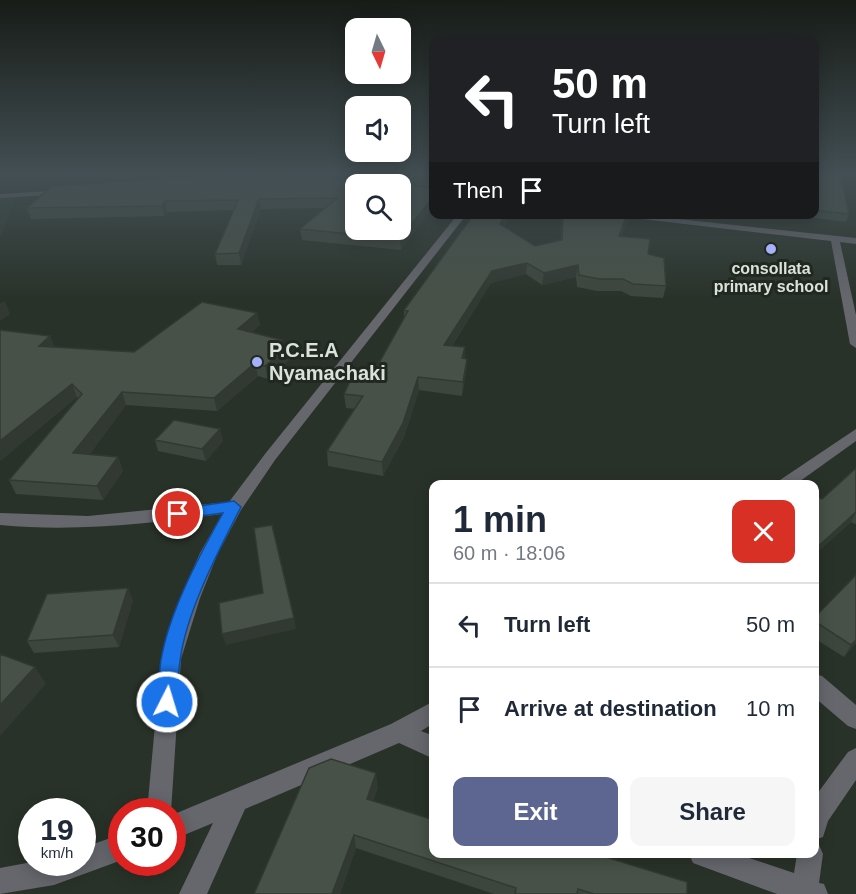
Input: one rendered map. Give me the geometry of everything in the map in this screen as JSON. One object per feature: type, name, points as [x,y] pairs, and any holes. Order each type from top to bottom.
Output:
[{"type":"street","points":[[160,798],[171,659],[193,589],[234,507],[270,457],[459,219]]},
{"type":"street","points":[[662,219],[856,242]]},
{"type":"street","points":[[835,239],[856,342]]},
{"type":"street","points":[[841,274],[856,279]]},
{"type":"street","points":[[792,480],[856,434]]},
{"type":"street","points":[[0,519],[29,523],[94,521],[234,507]]},
{"type":"street","points":[[819,686],[856,719]]},
{"type":"street","points":[[186,822],[399,732],[429,714]]},
{"type":"street","points":[[399,732],[429,745]]},
{"type":"street","points":[[819,813],[856,760]]},
{"type":"street","points":[[193,894],[236,801]]},
{"type":"street","points":[[713,858],[807,893],[810,858]]},
{"type":"street","points":[[0,881],[30,876]]},
{"type":"shaded area","points":[[0,217],[9,217],[0,239]]},
{"type":"building","points":[[231,217],[252,217],[239,253],[215,254]]},
{"type":"building","points":[[315,217],[345,217],[345,234],[300,229]]},
{"type":"building","points":[[411,217],[417,217],[411,225]]},
{"type":"building","points":[[470,219],[503,219],[500,224],[535,246],[562,240],[563,219],[625,219],[619,236],[650,239],[648,254],[664,258],[666,286],[633,284],[623,279],[599,279],[579,275],[578,265],[544,273],[527,263],[492,271],[444,345],[465,347],[462,358],[467,359],[463,382],[418,377],[403,423],[382,462],[327,451],[363,396],[344,394],[355,371],[374,372],[408,311],[404,310]]},
{"type":"building","points":[[202,302],[257,313],[238,329],[282,340],[278,344],[288,346],[265,366],[255,363],[214,398],[122,392],[73,453],[118,457],[97,486],[9,480],[82,394],[72,384],[0,441],[0,330],[50,336],[39,346],[134,352]]},
{"type":"building","points":[[174,420],[220,429],[202,449],[155,440]]},
{"type":"building","points":[[856,468],[856,512],[819,545],[819,498],[822,499]]},
{"type":"building","points":[[272,525],[294,618],[222,634],[219,603],[263,593],[254,528]]},
{"type":"building","points":[[856,575],[856,640],[851,645],[819,624],[819,613]]},
{"type":"building","points":[[128,588],[113,635],[27,641],[47,594]]},
{"type":"building","points":[[0,654],[35,667],[0,705]]},
{"type":"building","points":[[331,759],[376,773],[367,799],[429,818],[429,858],[609,858],[687,882],[687,894],[594,894],[578,889],[577,894],[515,894],[516,888],[354,835],[332,894],[254,894],[309,768]]},
{"type":"place","name":"consollata primary school","points":[[771,249]]},
{"type":"place","name":"P.C.E.A Nyamachaki","points":[[257,362]]},
{"type":"route","points":[[167,702],[171,659],[190,598],[209,553],[234,507],[178,514]]}]
